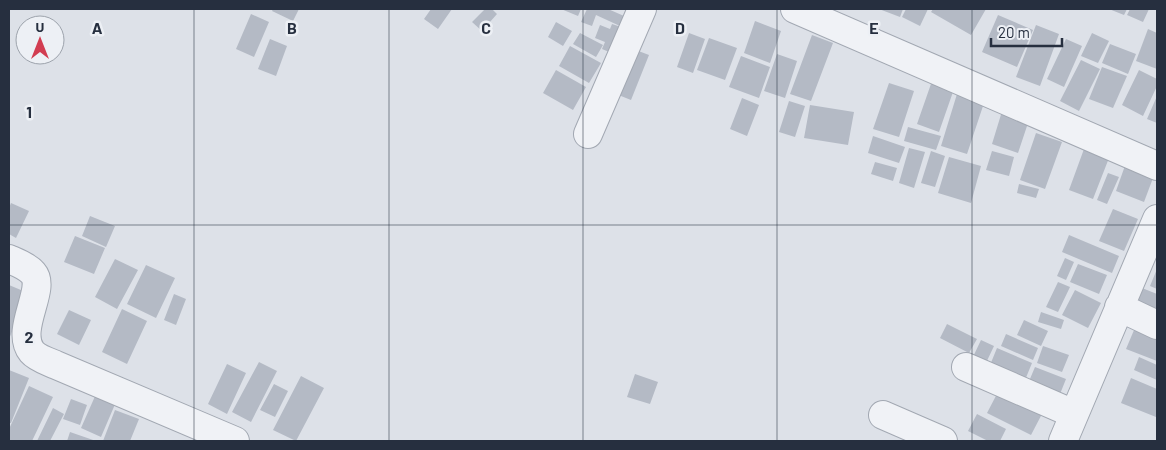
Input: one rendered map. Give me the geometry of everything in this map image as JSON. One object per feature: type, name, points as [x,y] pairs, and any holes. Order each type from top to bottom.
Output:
[{"type":"street","points":[[588,134],[642,9]]},
{"type":"street","points":[[795,9],[1157,166]]},
{"type":"street","points":[[1063,441],[1157,219]]},
{"type":"street","points":[[9,259],[33,273],[37,282],[26,332],[32,353],[235,441]]},
{"type":"street","points":[[1119,307],[1157,325]]},
{"type":"street","points":[[966,366],[1074,414]]},
{"type":"street","points":[[883,415],[943,441]]},
{"type":"building","points":[[273,9],[299,9],[293,21],[272,11]]},
{"type":"building","points":[[431,9],[452,9],[438,29],[424,19]]},
{"type":"building","points":[[485,9],[492,9],[497,14],[482,31],[472,22]]},
{"type":"building","points":[[561,9],[581,9],[578,16]]},
{"type":"building","points":[[587,9],[608,9],[624,16],[620,26],[596,15],[592,26],[581,22]]},
{"type":"building","points":[[879,9],[903,9],[900,17]]},
{"type":"building","points":[[906,9],[928,9],[920,26],[902,17]]},
{"type":"building","points":[[933,9],[986,9],[971,35],[931,12]]},
{"type":"building","points":[[1109,9],[1127,9],[1124,15]]},
{"type":"building","points":[[1130,9],[1149,9],[1143,22],[1127,15]]},
{"type":"building","points":[[251,14],[269,22],[254,57],[236,49]]},
{"type":"building","points":[[998,15],[1033,30],[1017,67],[982,52]]},
{"type":"building","points":[[755,21],[781,31],[770,63],[744,53]]},
{"type":"building","points":[[556,22],[572,31],[563,46],[548,37]]},
{"type":"building","points":[[612,24],[624,28],[614,54],[602,49],[605,42],[595,38],[600,25],[610,29]]},
{"type":"building","points":[[1036,25],[1059,34],[1040,86],[1016,77]]},
{"type":"building","points":[[1148,29],[1157,33],[1157,69],[1136,61]]},
{"type":"building","points":[[580,33],[603,45],[596,57],[573,44]]},
{"type":"building","points":[[689,33],[705,39],[693,73],[677,67]]},
{"type":"building","points":[[1092,33],[1109,41],[1098,63],[1081,56]]},
{"type":"building","points":[[812,35],[833,43],[811,101],[790,94]]},
{"type":"building","points":[[709,38],[737,48],[725,80],[697,70]]},
{"type":"building","points":[[270,39],[287,46],[276,76],[258,69]]},
{"type":"building","points":[[1066,39],[1082,46],[1064,87],[1047,79]]},
{"type":"building","points":[[1110,44],[1136,54],[1128,74],[1102,63]]},
{"type":"building","points":[[570,46],[601,63],[589,83],[559,66]]},
{"type":"building","points":[[628,47],[649,55],[631,100],[611,92]]},
{"type":"building","points":[[777,54],[797,61],[785,98],[764,91]]},
{"type":"building","points":[[741,56],[770,67],[759,98],[729,87]]},
{"type":"building","points":[[1081,60],[1100,69],[1079,111],[1060,101]]},
{"type":"building","points":[[1102,67],[1127,76],[1113,108],[1089,99]]},
{"type":"building","points":[[556,70],[586,87],[573,110],[543,93]]},
{"type":"building","points":[[1139,70],[1157,79],[1157,86],[1143,116],[1122,105]]},
{"type":"building","points":[[932,81],[954,89],[939,132],[917,124]]},
{"type":"building","points":[[889,83],[914,91],[899,137],[873,129]]},
{"type":"building","points":[[957,94],[984,103],[967,154],[941,146]]},
{"type":"building","points":[[1157,96],[1157,123],[1147,119]]},
{"type":"building","points":[[742,98],[759,105],[747,136],[730,129]]},
{"type":"building","points":[[789,101],[805,106],[795,137],[779,132]]},
{"type":"building","points":[[810,105],[854,112],[848,145],[804,138]]},
{"type":"building","points":[[1003,108],[1030,117],[1018,153],[992,144]]},
{"type":"building","points":[[908,127],[941,136],[936,150],[904,141]]},
{"type":"building","points":[[1036,133],[1062,142],[1045,189],[1020,180]]},
{"type":"building","points":[[873,136],[905,147],[899,163],[868,153]]},
{"type":"building","points":[[909,148],[925,152],[914,188],[899,183]]},
{"type":"building","points":[[1084,149],[1109,158],[1093,199],[1069,190]]},
{"type":"building","points":[[931,151],[945,156],[935,187],[921,183]]},
{"type":"building","points":[[992,151],[1014,157],[1009,176],[986,170]]},
{"type":"building","points":[[949,157],[981,166],[971,203],[938,193]]},
{"type":"building","points":[[1127,160],[1156,170],[1144,202],[1116,191]]},
{"type":"building","points":[[875,162],[897,168],[893,181],[871,174]]},
{"type":"building","points":[[1108,173],[1119,177],[1107,204],[1097,200]]},
{"type":"building","points":[[1019,184],[1039,189],[1036,198],[1017,193]]},
{"type":"building","points":[[11,203],[29,211],[16,238],[9,234],[9,208]]},
{"type":"building","points":[[1113,209],[1138,219],[1124,251],[1099,241]]},
{"type":"building","points":[[90,216],[115,226],[106,247],[82,236]]},
{"type":"building","points":[[1069,235],[1119,256],[1112,273],[1062,252]]},
{"type":"building","points":[[75,236],[105,248],[94,274],[64,262]]},
{"type":"building","points":[[1065,258],[1074,262],[1066,280],[1057,276]]},
{"type":"building","points":[[115,259],[138,270],[117,309],[95,297]]},
{"type":"building","points":[[1078,264],[1107,275],[1099,294],[1070,282]]},
{"type":"building","points":[[146,265],[175,278],[156,318],[127,304]]},
{"type":"building","points":[[1157,269],[1157,289],[1150,286]]},
{"type":"building","points":[[1058,282],[1070,287],[1058,312],[1046,307]]},
{"type":"building","points":[[9,285],[28,293],[9,339]]},
{"type":"building","points":[[1142,288],[1157,294],[1157,316],[1134,306]]},
{"type":"building","points":[[1075,290],[1101,303],[1088,328],[1062,315]]},
{"type":"building","points":[[174,294],[186,299],[176,325],[164,320]]},
{"type":"building","points":[[122,309],[147,321],[127,364],[102,352]]},
{"type":"building","points":[[69,310],[91,320],[79,345],[57,334]]},
{"type":"building","points":[[1041,312],[1064,320],[1061,329],[1038,322]]},
{"type":"building","points":[[1024,320],[1048,331],[1041,346],[1017,335]]},
{"type":"building","points":[[1137,323],[1157,331],[1157,361],[1126,349]]},
{"type":"building","points":[[947,324],[977,339],[969,353],[940,338]]},
{"type":"building","points":[[1006,334],[1038,348],[1033,360],[1001,346]]},
{"type":"building","points":[[981,340],[994,346],[985,365],[972,359]]},
{"type":"building","points":[[1043,346],[1069,355],[1062,372],[1037,363]]},
{"type":"building","points":[[997,348],[1032,363],[1023,385],[988,370]]},
{"type":"building","points":[[1139,357],[1157,365],[1157,380],[1134,370]]},
{"type":"building","points":[[259,362],[277,371],[251,422],[232,412]]},
{"type":"building","points":[[227,364],[246,373],[227,414],[208,404]]},
{"type":"building","points":[[1035,367],[1066,379],[1058,399],[1027,386]]},
{"type":"building","points":[[9,370],[29,378],[11,423],[9,423]]},
{"type":"building","points":[[635,374],[658,382],[650,404],[627,397]]},
{"type":"building","points":[[301,376],[324,388],[296,441],[273,430]]},
{"type":"building","points":[[1131,378],[1157,389],[1156,417],[1121,403]]},
{"type":"building","points":[[274,384],[288,391],[275,417],[260,410]]},
{"type":"building","points":[[29,386],[53,397],[32,441],[9,441],[9,429]]},
{"type":"building","points":[[999,390],[1043,412],[1031,435],[987,413]]},
{"type":"building","points":[[96,394],[116,402],[101,437],[81,428]]},
{"type":"building","points":[[71,399],[87,405],[80,425],[63,419]]},
{"type":"building","points":[[53,408],[64,414],[50,441],[37,441]]},
{"type":"building","points":[[115,410],[139,419],[130,441],[103,441]]},
{"type":"building","points":[[977,414],[1006,429],[1000,441],[988,441],[968,431]]},
{"type":"building","points":[[70,432],[96,441],[67,441]]}]
